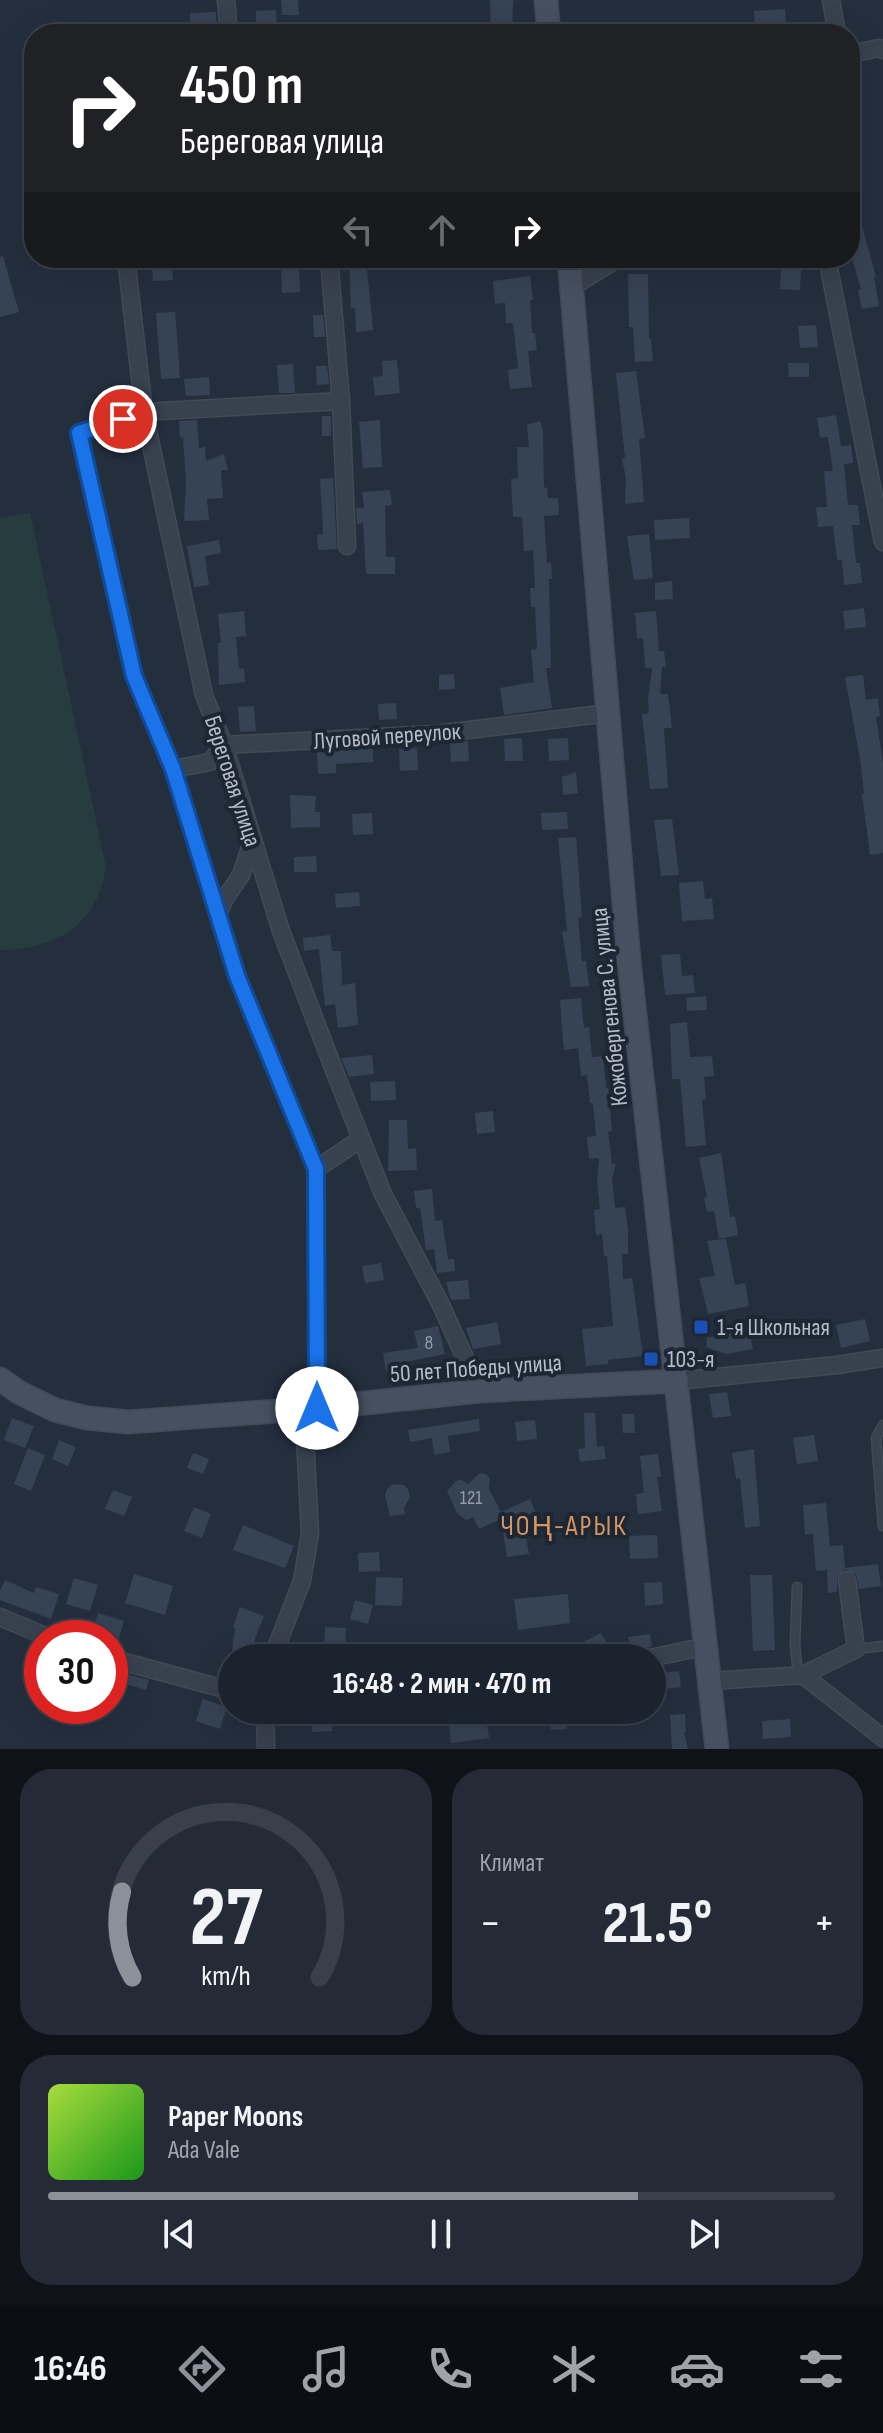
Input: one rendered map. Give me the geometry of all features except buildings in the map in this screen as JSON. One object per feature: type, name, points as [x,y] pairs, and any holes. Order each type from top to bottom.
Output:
[{"type":"main road","points":[[546,0],[548,24]]},
{"type":"main road","name":"Кожобергенова С. улица","points":[[570,268],[629,961],[717,1749]]},
{"type":"main road","name":"50 лет Победы улица","points":[[0,1379],[55,1410],[87,1418],[129,1422],[317,1408],[480,1391],[677,1381]]},
{"type":"street","points":[[226,0],[228,24]]},
{"type":"street","points":[[831,0],[835,24]]},
{"type":"street","points":[[860,52],[883,50]]},
{"type":"street","name":"Береговая улица","points":[[127,268],[144,412],[204,695],[224,745],[281,931],[361,1139],[383,1194],[440,1303],[480,1391]]},
{"type":"street","points":[[330,268],[341,401],[347,546]]},
{"type":"street","points":[[572,287],[603,268]]},
{"type":"street","points":[[829,268],[883,542]]},
{"type":"street","points":[[277,1644],[302,1581],[310,1533],[305,1438],[317,1408],[316,1169],[237,976],[173,769],[134,676],[79,433],[144,412],[341,401]]},
{"type":"street","name":"Луговой переулок","points":[[173,769],[210,762],[224,745],[436,734],[609,713]]},
{"type":"street","points":[[218,915],[241,875],[253,839]]},
{"type":"street","points":[[316,1169],[361,1139]]},
{"type":"street","points":[[677,1381],[883,1358]]},
{"type":"street","points":[[711,1681],[800,1675],[856,1649],[847,1580]]},
{"type":"street","points":[[0,1617],[24,1627]]},
{"type":"street","points":[[666,1655],[707,1646]]},
{"type":"street","points":[[128,1663],[218,1687]]},
{"type":"street","points":[[800,1675],[883,1738]]},
{"type":"street","points":[[265,1724],[266,1749]]},
{"type":"lane","points":[[883,1425],[876,1438],[883,1526]]},
{"type":"lane","points":[[797,1587],[800,1675]]},
{"type":"lane","points":[[856,1649],[883,1646]]},
{"type":"green space","points":[[30,513],[106,867],[94,904],[71,930],[39,945],[0,950],[0,518]]},
{"type":"place","name":"1-я Школьная","points":[[701,1327]]},
{"type":"place","name":"103-я","points":[[651,1359]]},
{"type":"district","name":"ЧОҢ-АРЫК","points":[[564,1525]]},
{"type":"route","points":[[123,419],[79,433],[134,676],[173,769],[237,976],[316,1169],[317,1408]]}]
